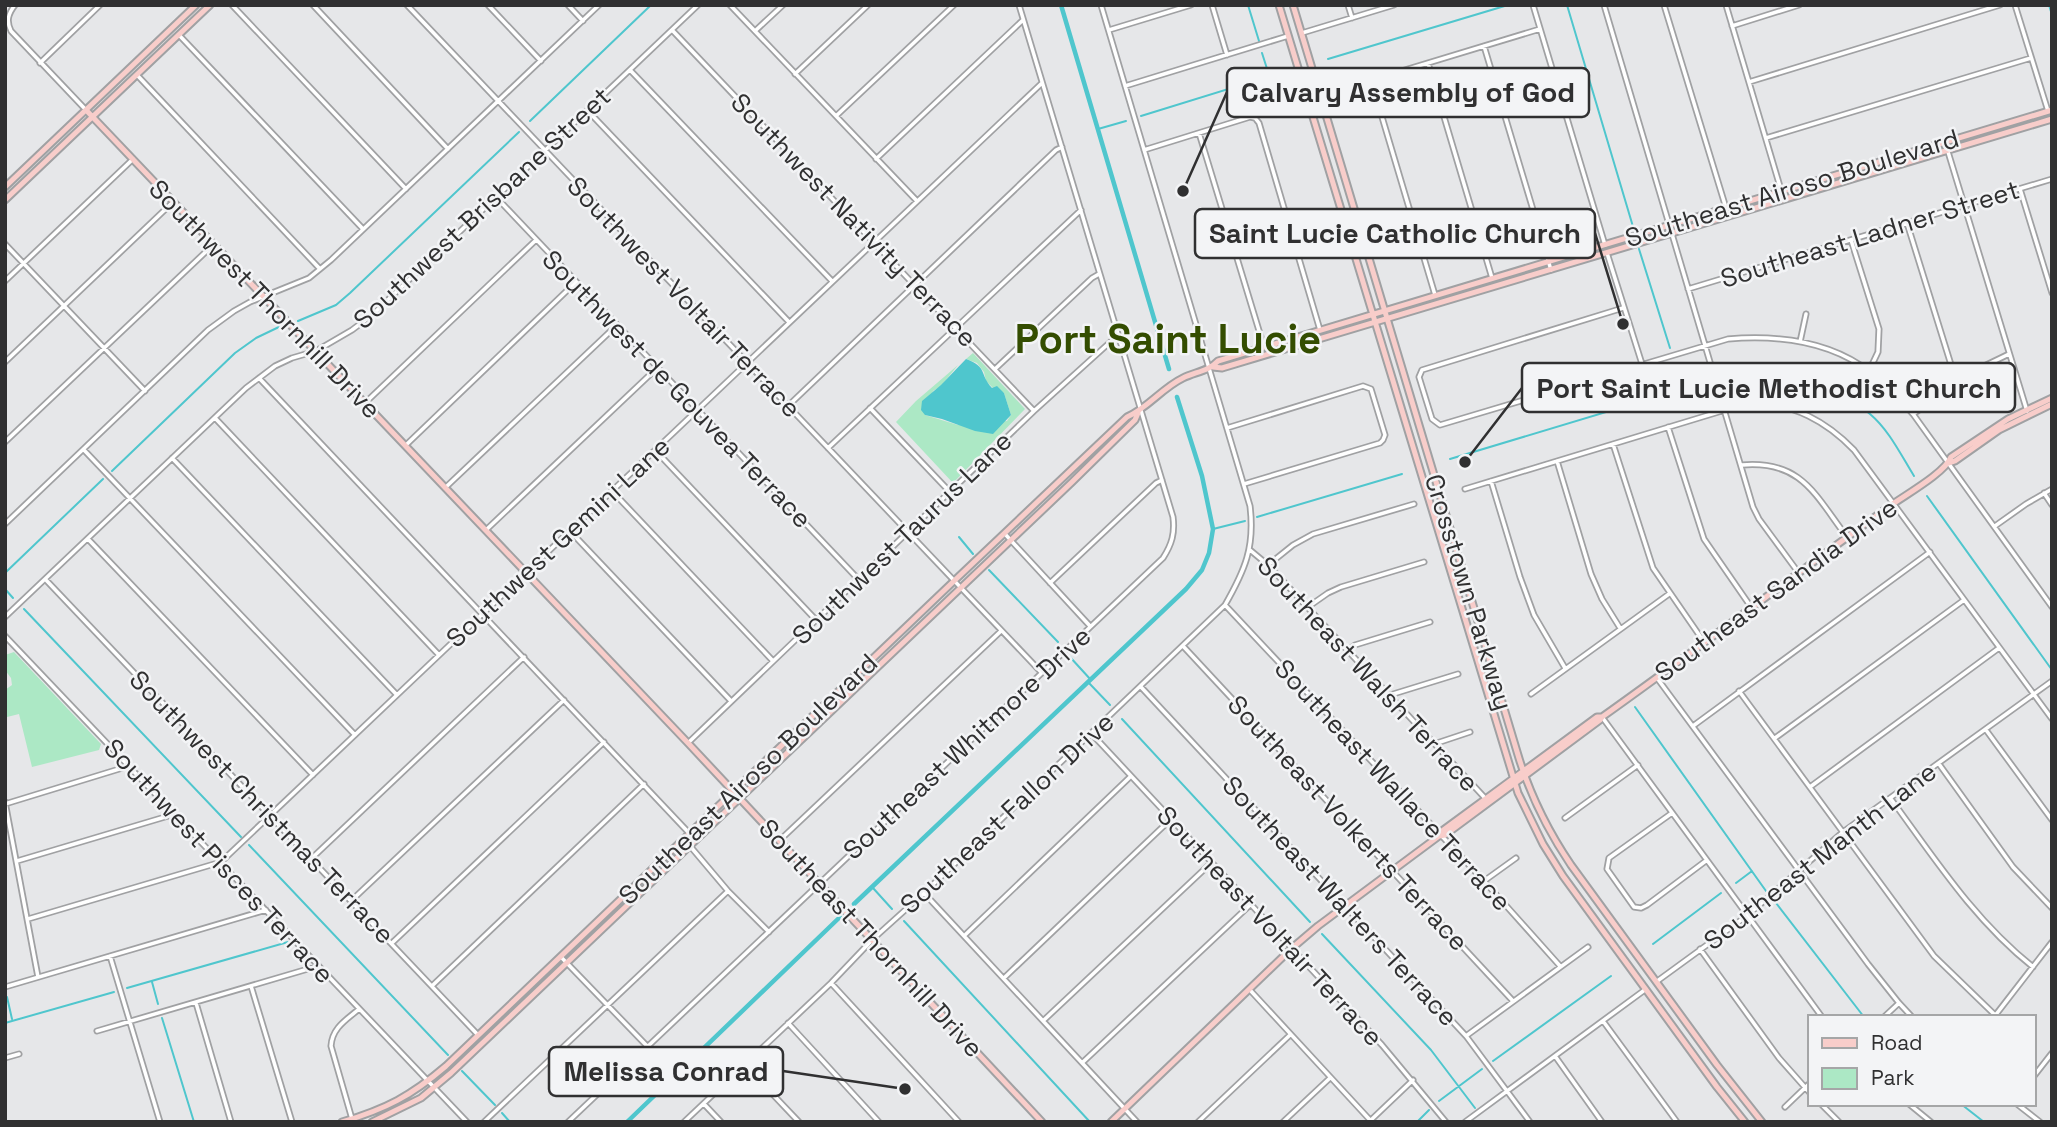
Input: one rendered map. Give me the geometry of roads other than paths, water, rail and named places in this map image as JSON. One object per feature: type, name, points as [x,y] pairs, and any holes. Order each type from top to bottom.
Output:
[{"type":"main road","points":[[179,34],[181,24],[199,5]]},
{"type":"main road","points":[[5,187],[199,5]]},
{"type":"main road","points":[[5,200],[210,5]]},
{"type":"main road","name":"Crosstown Parkway","points":[[1279,5],[1513,782],[1536,832],[1556,865],[1745,1122]]},
{"type":"main road","name":"Crosstown Parkway","points":[[1293,5],[1524,774],[1564,855],[1717,1065],[1762,1122]]},
{"type":"main road","points":[[145,67],[145,63],[164,45],[163,37]]},
{"type":"main road","name":"Southwest Thornhill Drive","points":[[86,110],[527,573]]},
{"type":"main road","name":"Southeast Airoso Boulevard","points":[[1211,368],[1218,361],[2050,110]]},
{"type":"main road","name":"Southeast Airoso Boulevard","points":[[342,1122],[390,1105],[428,1082],[1127,418],[1183,378],[1375,323],[2052,119]]},
{"type":"main road","name":"Southeast Sandia Drive","points":[[1111,1122],[1291,949],[1344,905],[1444,835],[1597,717],[1602,717],[1657,678],[1949,463],[2052,398]]},
{"type":"main road","name":"Southeast Sandia Drive","points":[[2027,412],[2052,404]]},
{"type":"main road","name":"Southeast Airoso Boulevard","points":[[372,1122],[407,1106],[434,1088],[1012,541],[1129,427],[1140,411]]},
{"type":"main road","name":"Southeast Thornhill Drive","points":[[527,573],[1042,1122]]},
{"type":"main road","name":"Southeast Sandia Drive","points":[[1439,836],[1485,798],[1513,782]]},
{"type":"main road","points":[[499,1015],[505,1021]]},
{"type":"main road","points":[[1704,1069],[1710,1063],[1717,1065]]},
{"type":"street","name":"Southwest Thornhill Drive","points":[[15,5],[9,13],[7,23],[11,31],[86,110]]},
{"type":"street","points":[[40,63],[100,5]]},
{"type":"street","points":[[232,5],[406,189]]},
{"type":"street","points":[[313,5],[448,149]]},
{"type":"street","name":"Southwest Voltair Terrace","points":[[407,5],[961,588]]},
{"type":"street","points":[[488,5],[541,61]]},
{"type":"street","points":[[568,5],[583,21]]},
{"type":"street","points":[[5,524],[208,330],[234,311],[309,278],[320,269],[599,5]]},
{"type":"street","name":"Southwest Brisbane Street","points":[[5,617],[259,377],[283,362],[316,351],[352,330],[372,314],[698,5]]},
{"type":"street","points":[[730,5],[917,201]]},
{"type":"street","points":[[755,31],[783,5]]},
{"type":"street","points":[[795,74],[867,5]]},
{"type":"street","points":[[836,116],[954,5]]},
{"type":"street","name":"Southeast Whitmore Drive","points":[[568,1122],[1163,558],[1169,549],[1174,530],[1173,517],[1019,5]]},
{"type":"street","name":"Southeast Fallon Drive","points":[[684,1122],[831,983],[873,939],[1141,687],[1225,605],[1240,580],[1250,550],[1252,522],[1244,484],[1101,5]]},
{"type":"street","points":[[1108,31],[1191,5]]},
{"type":"street","points":[[1212,5],[1227,55]]},
{"type":"street","points":[[1348,5],[1352,18]]},
{"type":"street","points":[[1301,33],[1394,5]]},
{"type":"street","points":[[1533,5],[1605,244]]},
{"type":"street","points":[[1604,5],[1754,507],[1759,519],[1798,572]]},
{"type":"street","points":[[1664,5],[1726,208]]},
{"type":"street","points":[[1726,5],[1784,200]]},
{"type":"street","points":[[1732,26],[1799,5]]},
{"type":"street","points":[[1749,82],[2000,5]]},
{"type":"street","points":[[2015,5],[2050,110]]},
{"type":"street","points":[[876,159],[1023,20]]},
{"type":"street","points":[[1339,90],[1540,29]]},
{"type":"street","name":"Southwest Nativity Terrace","points":[[673,30],[1034,411]]},
{"type":"street","points":[[179,34],[363,229]]},
{"type":"street","points":[[1125,86],[1289,36]]},
{"type":"street","points":[[1483,46],[1551,270]]},
{"type":"street","points":[[1766,138],[2031,58]]},
{"type":"street","points":[[1428,63],[1492,278]]},
{"type":"street","points":[[630,70],[832,281]]},
{"type":"street","points":[[137,75],[320,269]]},
{"type":"street","points":[[1371,80],[1435,295]]},
{"type":"street","name":"Southwest Gemini Lane","points":[[28,919],[221,862],[1042,83]]},
{"type":"street","points":[[588,110],[789,322]]},
{"type":"street","points":[[1143,150],[1250,117],[1255,118],[1259,123],[1320,330]]},
{"type":"street","points":[[1199,133],[1264,347]]},
{"type":"street","points":[[1945,142],[2027,412]]},
{"type":"street","points":[[788,406],[1062,147]]},
{"type":"street","points":[[5,281],[133,159]]},
{"type":"street","name":"Southeast Ladner Street","points":[[1688,289],[2052,179]]},
{"type":"street","points":[[2020,189],[2052,293]]},
{"type":"street","name":"Southwest de Gouvea Terrace","points":[[496,197],[859,580]]},
{"type":"street","points":[[5,362],[173,202]]},
{"type":"street","points":[[828,448],[1081,210]]},
{"type":"street","points":[[1907,223],[1957,384]]},
{"type":"street","points":[[365,403],[536,240]]},
{"type":"street","points":[[1851,240],[1878,330],[1878,352],[1869,371]]},
{"type":"street","points":[[5,244],[145,391]]},
{"type":"street","points":[[5,442],[214,244]]},
{"type":"street","points":[[1607,253],[1642,364]]},
{"type":"street","points":[[995,369],[1092,278],[1100,274]]},
{"type":"street","points":[[405,446],[576,282]]},
{"type":"street","points":[[1623,308],[1422,370],[1419,377],[1432,419],[1440,425],[1728,340],[1756,337],[1800,341],[1848,359],[1869,371],[1891,390],[1913,414],[2052,607]]},
{"type":"street","points":[[1800,341],[1806,314]]},
{"type":"street","points":[[445,488],[617,324]]},
{"type":"street","name":"Southwest Taurus Lane","points":[[688,743],[1034,411],[1118,335]]},
{"type":"street","points":[[1913,414],[1980,368],[2008,354]]},
{"type":"street","points":[[486,530],[657,368]]},
{"type":"street","points":[[259,377],[690,834]]},
{"type":"street","points":[[1227,428],[1363,386],[1371,389],[1385,435],[1380,443],[1244,484]]},
{"type":"street","points":[[1465,489],[1725,410],[1754,405],[1798,411],[1841,436],[1854,450],[2052,719]]},
{"type":"street","points":[[870,408],[950,492]]},
{"type":"street","points":[[215,418],[439,655]]},
{"type":"street","points":[[1668,427],[1704,539],[1751,608]]},
{"type":"street","points":[[1613,444],[1653,568],[1704,642]]},
{"type":"street","points":[[83,450],[355,735]]},
{"type":"street","points":[[656,450],[816,620]]},
{"type":"street","points":[[172,458],[397,695]]},
{"type":"street","points":[[1557,461],[1591,574],[1602,599],[1620,628]]},
{"type":"street","points":[[1742,465],[1762,463],[1799,476],[1847,537]]},
{"type":"street","points":[[1050,583],[1162,480]]},
{"type":"street","points":[[1491,481],[1534,615],[1565,668]]},
{"type":"street","points":[[1995,527],[2052,489]]},
{"type":"street","points":[[612,491],[774,661]]},
{"type":"street","points":[[2043,493],[2052,505]]},
{"type":"street","points":[[1268,565],[1293,545],[1313,534],[1414,504]]},
{"type":"street","points":[[570,531],[731,701]]},
{"type":"street","points":[[1005,534],[1090,626]]},
{"type":"street","points":[[88,539],[313,775]]},
{"type":"street","name":"Southeast Walsh Terrace","points":[[1250,550],[1308,607],[1485,798]]},
{"type":"street","points":[[1693,726],[1930,552]]},
{"type":"street","points":[[1308,607],[1340,587],[1424,562]]},
{"type":"street","name":"Southwest Christmas Terrace","points":[[46,580],[478,1035]]},
{"type":"street","points":[[961,588],[1041,672]]},
{"type":"street","points":[[1531,694],[1669,594]]},
{"type":"street","points":[[1775,738],[1964,600]]},
{"type":"street","name":"Southeast Wallace Terrace","points":[[1225,605],[1484,881],[1560,966]]},
{"type":"street","points":[[1348,650],[1355,645],[1430,622]]},
{"type":"street","points":[[780,840],[1001,631]]},
{"type":"street","name":"Southwest Pisces Terrace","points":[[5,636],[467,1122]]},
{"type":"street","name":"Southeast Volkerts Terrace","points":[[1183,646],[1513,1001]]},
{"type":"street","points":[[1810,787],[1999,648]]},
{"type":"street","points":[[311,859],[524,657]]},
{"type":"street","points":[[1390,695],[1458,674]]},
{"type":"street","points":[[1657,678],[1910,1015]]},
{"type":"street","name":"Southeast Manth Lane","points":[[1656,982],[1748,915],[1843,832],[2052,681]]},
{"type":"street","name":"Southeast Walters Terrace","points":[[1141,687],[1466,1036],[1530,1122]]},
{"type":"street","points":[[1739,691],[1934,956],[1993,1015]]},
{"type":"street","points":[[352,901],[564,699]]},
{"type":"street","points":[[1602,717],[1821,1015]]},
{"type":"street","points":[[1986,730],[2052,820]]},
{"type":"street","points":[[1434,744],[1470,732]]},
{"type":"street","name":"Southeast Voltair Terrace","points":[[1091,733],[1413,1080],[1446,1122]]},
{"type":"street","points":[[392,944],[604,742]]},
{"type":"street","points":[[1939,764],[2013,867],[2052,908]]},
{"type":"street","points":[[1565,818],[1638,765]]},
{"type":"street","points":[[38,977],[5,803],[129,766]]},
{"type":"street","points":[[964,935],[1130,777]]},
{"type":"street","points":[[432,986],[644,784]]},
{"type":"street","points":[[1891,799],[1973,911],[2007,947],[2032,967]]},
{"type":"street","points":[[1672,813],[1609,858],[1607,869],[1634,906],[1641,908],[1707,860]]},
{"type":"street","points":[[17,862],[175,814]]},
{"type":"street","points":[[1004,978],[1171,819]]},
{"type":"street","points":[[690,846],[728,891],[769,932]]},
{"type":"street","points":[[1484,881],[1516,858]]},
{"type":"street","points":[[1044,1020],[1211,863]]},
{"type":"street","points":[[484,1122],[728,891]]},
{"type":"street","points":[[924,893],[1137,1122]]},
{"type":"street","points":[[1083,1062],[1250,905]]},
{"type":"street","points":[[5,987],[266,910]]},
{"type":"street","points":[[1995,1015],[2052,943]]},
{"type":"street","points":[[1466,1036],[1588,947]]},
{"type":"street","points":[[1700,949],[1779,1058],[1808,1091]]},
{"type":"street","points":[[110,957],[160,1122]]},
{"type":"street","points":[[561,957],[647,1046]]},
{"type":"street","points":[[97,1031],[318,965]]},
{"type":"street","points":[[831,983],[959,1122]]},
{"type":"street","points":[[251,986],[292,1122]]},
{"type":"street","points":[[1465,1122],[1646,989]]},
{"type":"street","points":[[1250,990],[1370,1121],[1413,1080]]},
{"type":"street","points":[[196,1002],[231,1122]]},
{"type":"street","points":[[1886,1015],[1899,1003]]},
{"type":"street","points":[[352,1119],[331,1046],[337,1028],[360,1009]]},
{"type":"street","points":[[1602,1021],[1677,1122]]},
{"type":"street","points":[[788,1023],[879,1122]]},
{"type":"street","points":[[1198,1122],[1290,1035]]},
{"type":"street","points":[[2036,1073],[2052,1053]]},
{"type":"street","points":[[5,1058],[19,1054]]},
{"type":"street","points":[[1555,1056],[1602,1122]]},
{"type":"street","points":[[744,1064],[799,1122]]},
{"type":"street","points":[[1283,1122],[1330,1078]]},
{"type":"street","points":[[1784,1107],[1808,1085]]},
{"type":"street","points":[[704,1104],[721,1122]]},
{"type":"street","points":[[1823,1106],[1839,1122]]},
{"type":"street","points":[[1911,1106],[1931,1122]]},
{"type":"street","points":[[2020,1106],[2040,1122]]},
{"type":"water","points":[[966,359],[978,365],[992,388],[997,386],[1004,393],[1011,415],[993,434],[925,415],[921,410],[922,401]]},
{"type":"waterway","points":[[530,121],[651,5]]},
{"type":"waterway","points":[[1061,5],[1169,369]]},
{"type":"waterway","points":[[1248,5],[1259,41]]},
{"type":"waterway","points":[[1328,59],[1508,5]]},
{"type":"waterway","points":[[1567,5],[1634,230]]},
{"type":"waterway","points":[[2049,5],[2052,15]]},
{"type":"waterway","points":[[1262,53],[1269,75]]},
{"type":"waterway","points":[[1141,116],[1280,73]]},
{"type":"waterway","points":[[1098,129],[1126,121]]},
{"type":"waterway","points":[[298,321],[336,305],[519,132]]},
{"type":"waterway","points":[[1639,249],[1670,348]]},
{"type":"waterway","points":[[112,471],[235,353],[256,338],[281,326]]},
{"type":"waterway","points":[[1675,363],[1683,389]]},
{"type":"waterway","points":[[1724,377],[1781,379],[1801,382],[1838,394],[1877,420],[1914,476]]},
{"type":"waterway","points":[[1450,459],[1709,381]]},
{"type":"waterway","points":[[854,904],[1186,589],[1202,570],[1209,553],[1213,529],[1202,476],[1177,397]]},
{"type":"waterway","points":[[1257,517],[1402,474]]},
{"type":"waterway","points":[[5,573],[103,479]]},
{"type":"waterway","points":[[1927,496],[2052,670]]},
{"type":"waterway","points":[[1213,529],[1245,521]]},
{"type":"waterway","points":[[959,537],[973,554]]},
{"type":"waterway","points":[[989,570],[1058,642]]},
{"type":"waterway","points":[[5,589],[13,598]]},
{"type":"waterway","points":[[24,609],[241,837]]},
{"type":"waterway","points":[[1070,657],[1091,680]]},
{"type":"waterway","points":[[1088,682],[1110,705]]},
{"type":"waterway","points":[[1635,707],[1766,891]]},
{"type":"waterway","points":[[1122,719],[1310,922]]},
{"type":"waterway","points":[[249,845],[448,1055]]},
{"type":"waterway","points":[[1736,883],[1752,871]]},
{"type":"waterway","points":[[873,888],[892,909]]},
{"type":"waterway","points":[[1653,944],[1721,893]]},
{"type":"waterway","points":[[1776,903],[1862,1015]]},
{"type":"waterway","points":[[627,1122],[840,917]]},
{"type":"waterway","points":[[904,921],[1090,1122]]},
{"type":"waterway","points":[[1322,934],[1431,1050],[1475,1108]]},
{"type":"waterway","points":[[127,988],[288,942]]},
{"type":"waterway","points":[[1493,1061],[1611,976]]},
{"type":"waterway","points":[[152,982],[158,1004]]},
{"type":"waterway","points":[[5,1023],[114,992]]},
{"type":"waterway","points":[[7,997],[12,1019]]},
{"type":"waterway","points":[[162,1018],[194,1122]]},
{"type":"waterway","points":[[1439,1101],[1482,1069]]},
{"type":"waterway","points":[[462,1071],[495,1105]]},
{"type":"waterway","points":[[1964,1106],[1984,1122]]},
{"type":"waterway","points":[[1417,1122],[1429,1110]]},
{"type":"waterway","points":[[502,1113],[510,1122]]},
{"type":"place","name":"Calvary Assembly of God","points":[[1183,191]]},
{"type":"place","name":"Saint Lucie Catholic Church","points":[[1623,324]]},
{"type":"place","name":"Port Saint Lucie Methodist Church","points":[[1465,462]]},
{"type":"place","name":"Melissa Conrad","points":[[905,1089]]},
{"type":"district","name":"Port Saint Lucie","points":[[1168,339]]}]
